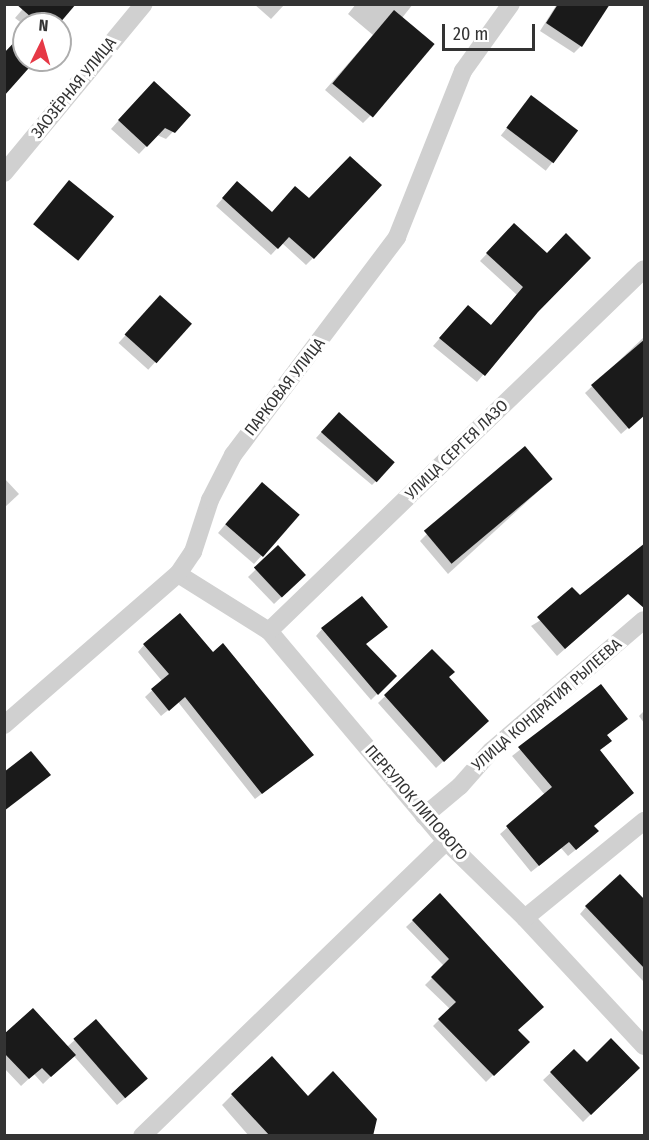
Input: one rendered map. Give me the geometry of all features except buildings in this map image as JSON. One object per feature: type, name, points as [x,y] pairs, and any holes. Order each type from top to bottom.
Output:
[{"type":"lane","name":"ЗАОЗЁРНАЯ УЛИЦА","points":[[4,172],[144,4]]},
{"type":"lane","name":"ПАРКОВАЯ УЛИЦА","points":[[4,725],[178,574],[192,552],[210,500],[233,455],[397,237],[463,71],[511,4]]},
{"type":"lane","name":"УЛИЦА СЕРГЕЯ ЛАЗО","points":[[269,631],[645,269]]},
{"type":"lane","name":"ПЕРЕУЛОК ЛИПОВОГО","points":[[178,574],[269,631],[446,841],[525,918],[645,1046]]},
{"type":"lane","name":"УЛИЦА КОНДРАТИЯ РЫЛЕЕВА","points":[[424,816],[491,751],[645,620]]},
{"type":"lane","points":[[525,918],[645,821]]},
{"type":"lane","points":[[142,1136],[446,841]]}]
